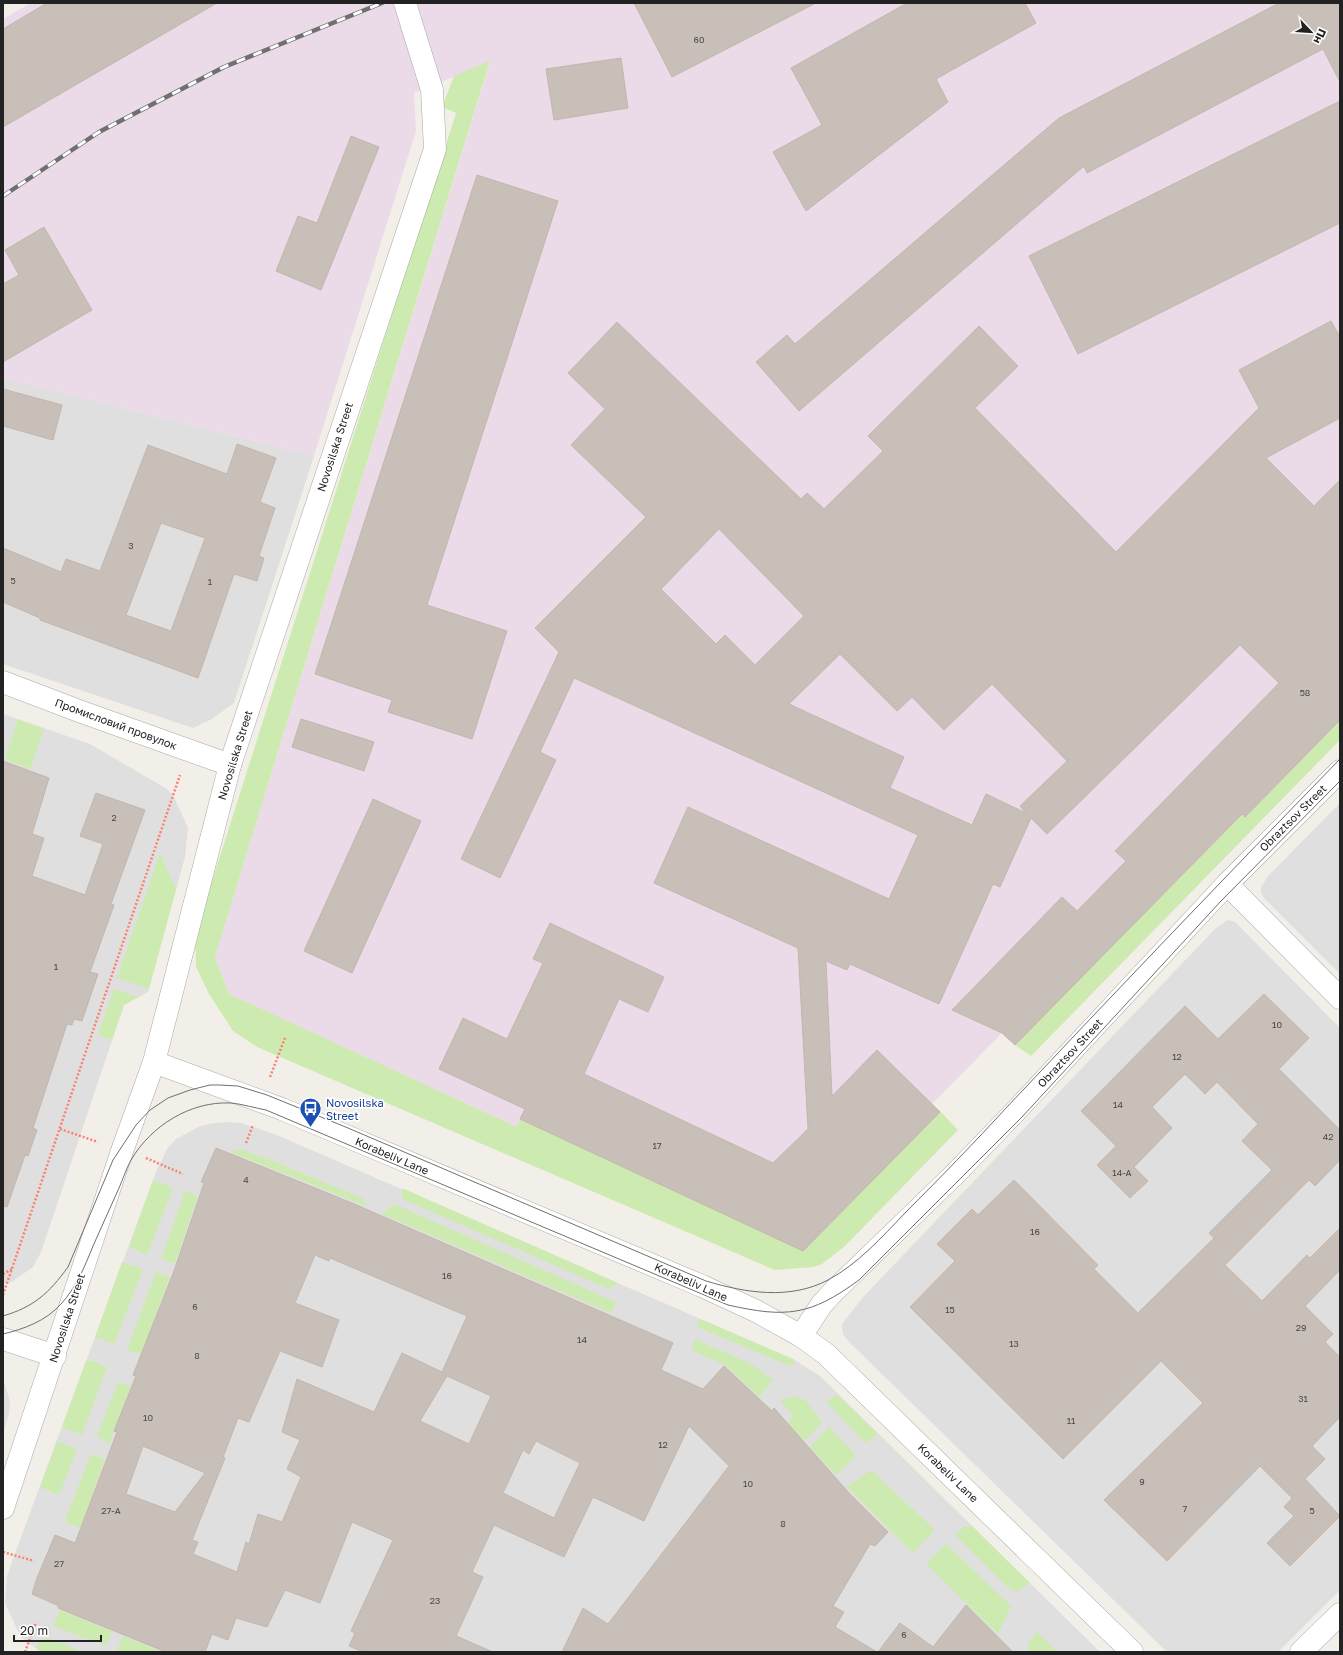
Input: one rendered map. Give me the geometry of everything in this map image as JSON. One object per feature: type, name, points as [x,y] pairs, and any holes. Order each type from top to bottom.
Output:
[{"type":"street","name":"Novosilska Street","points":[[3,1508],[55,1356],[122,1151],[154,1062],[230,765],[435,149],[432,90],[405,3]]},
{"type":"street","name":"Промисловий провулок","points":[[3,682],[230,765]]},
{"type":"street","name":"Obraztsov Street","points":[[801,1336],[822,1304],[954,1175],[1013,1114],[1227,884],[1340,771]]},
{"type":"street","points":[[1227,884],[1340,998]]},
{"type":"street","name":"Korabeliv Lane","points":[[154,1062],[282,1110],[695,1283],[756,1311],[801,1336],[826,1354],[1132,1652]]},
{"type":"street","points":[[3,1339],[55,1356]]},
{"type":"street","points":[[1301,1652],[1340,1614]]},
{"type":"path","points":[[3,1295],[190,750]]},
{"type":"path","points":[[3,1274],[12,1269]]},
{"type":"path","points":[[3,1552],[34,1561]]},
{"type":"path","points":[[24,1652],[36,1622]]},
{"type":"shaded area","points":[[31,3],[1340,3],[1340,720],[1245,817],[1215,842],[1015,1045],[1002,1033],[932,1104],[940,1111],[803,1251],[520,1119],[517,1127],[229,995],[215,957],[490,62],[414,93],[416,131],[314,456],[3,378],[3,19]]},
{"type":"shaded area","points":[[3,378],[314,456],[234,703],[212,719],[193,728],[3,664]]},
{"type":"shaded area","points":[[3,714],[90,744],[167,789],[173,795],[188,828],[185,857],[148,992],[124,1005],[41,1252],[33,1267],[13,1281],[3,1284]]},
{"type":"shaded area","points":[[1340,803],[1340,974],[1264,898],[1261,893],[1261,887],[1268,876]]},
{"type":"shaded area","points":[[1228,920],[1235,922],[1340,1028],[1340,1590],[1278,1652],[1167,1652],[848,1341],[843,1334],[842,1324],[864,1296],[1216,928]]},
{"type":"shaded area","points":[[228,1122],[241,1123],[277,1135],[793,1359],[820,1376],[1100,1652],[43,1652],[38,1650],[20,1636],[5,1603],[7,1576],[14,1556],[156,1172],[167,1149],[176,1139],[200,1126]]},
{"type":"shaded area","points":[[3,1379],[10,1401],[9,1414],[3,1433]]},
{"type":"green space","points":[[490,61],[215,957],[229,994],[517,1127],[520,1119],[803,1251],[940,1111],[958,1130],[845,1246],[822,1264],[814,1267],[775,1270],[257,1047],[233,1031],[209,994],[196,967],[195,935],[456,113],[442,107],[454,76]]},
{"type":"green space","points":[[18,719],[44,729],[30,769],[5,759]]},
{"type":"green space","points":[[1340,720],[1340,740],[1031,1056],[1015,1045],[1215,842],[1238,810],[1245,817]]},
{"type":"green space","points":[[160,853],[176,889],[149,989],[117,978]]},
{"type":"green space","points":[[114,989],[138,997],[124,1005],[112,1040],[98,1035]]},
{"type":"green space","points":[[240,1149],[271,1160],[364,1199],[366,1206],[230,1152]]},
{"type":"green space","points":[[153,1180],[173,1188],[147,1255],[129,1247]]},
{"type":"green space","points":[[402,1188],[618,1283],[609,1289],[402,1199]]},
{"type":"green space","points":[[185,1191],[198,1196],[175,1264],[161,1259]]},
{"type":"green space","points":[[394,1204],[616,1302],[611,1313],[382,1214]]},
{"type":"green space","points":[[122,1262],[143,1269],[114,1344],[95,1337]]},
{"type":"green space","points":[[156,1272],[170,1277],[141,1354],[127,1350]]},
{"type":"green space","points":[[700,1319],[793,1359],[794,1364],[790,1366],[697,1327]]},
{"type":"green space","points":[[695,1339],[753,1365],[773,1380],[759,1397],[725,1365],[691,1350]]},
{"type":"green space","points":[[86,1361],[94,1361],[107,1367],[82,1435],[62,1427]]},
{"type":"green space","points":[[118,1382],[131,1385],[109,1444],[97,1436]]},
{"type":"green space","points":[[837,1394],[878,1434],[866,1443],[826,1402]]},
{"type":"green space","points":[[794,1396],[805,1400],[822,1422],[805,1441],[787,1424],[793,1416],[780,1401]]},
{"type":"green space","points":[[829,1427],[854,1453],[855,1457],[836,1475],[810,1447]]},
{"type":"green space","points":[[57,1441],[77,1449],[59,1495],[40,1487]]},
{"type":"green space","points":[[91,1454],[105,1459],[80,1528],[65,1521]]},
{"type":"green space","points":[[871,1470],[935,1530],[913,1553],[847,1487]]},
{"type":"green space","points":[[964,1526],[972,1526],[1030,1583],[1017,1592],[1005,1585],[955,1535]]},
{"type":"green space","points":[[946,1544],[1011,1606],[998,1634],[926,1564]]},
{"type":"green space","points":[[60,1610],[112,1631],[106,1646],[53,1626]]},
{"type":"green space","points":[[1037,1632],[1057,1652],[1027,1652],[1029,1648],[1027,1645]]},
{"type":"green space","points":[[123,1636],[162,1652],[122,1652],[117,1650]]},
{"type":"green space","points":[[48,1638],[83,1652],[43,1652],[36,1649],[41,1640]]},
{"type":"building","points":[[47,3],[217,3],[3,127],[3,29]]},
{"type":"building","points":[[634,3],[816,3],[672,77]]},
{"type":"building","points":[[907,3],[1025,3],[1036,23],[936,79],[948,102],[806,211],[773,152],[822,125],[791,68]]},
{"type":"building","points":[[1279,3],[1340,3],[1340,82],[1323,49],[1087,173],[1084,166],[799,411],[756,362],[787,335],[795,344],[1059,118]]},
{"type":"building","points":[[621,58],[628,108],[554,120],[546,69]]},
{"type":"building","points":[[1340,101],[1340,223],[1078,354],[1029,256]]},
{"type":"building","points":[[351,136],[379,147],[321,290],[276,271],[298,216],[317,223]]},
{"type":"building","points":[[477,175],[558,201],[427,605],[507,631],[472,739],[388,712],[392,700],[315,674]]},
{"type":"building","points":[[44,227],[92,310],[3,362],[3,284],[19,275],[5,250]]},
{"type":"building","points":[[1331,321],[1340,337],[1340,418],[1266,458],[1314,506],[1340,480],[1340,720],[1245,817],[1242,814],[1015,1045],[1002,1033],[952,1010],[1062,897],[1077,911],[1126,861],[1115,851],[1279,683],[1240,645],[1047,834],[1031,818],[1000,887],[993,884],[939,1004],[850,964],[847,970],[826,961],[832,1096],[877,1050],[940,1112],[803,1251],[520,1119],[525,1109],[439,1069],[463,1018],[507,1039],[543,963],[533,959],[550,923],[664,977],[648,1012],[619,999],[584,1074],[773,1163],[808,1129],[798,948],[654,883],[688,807],[889,899],[918,835],[574,678],[540,752],[556,760],[500,878],[461,859],[559,652],[535,628],[646,517],[571,445],[605,409],[568,373],[617,322],[801,499],[807,493],[824,509],[883,451],[868,436],[979,326],[1018,366],[975,408],[1116,552],[1259,408],[1239,370]],"holes":[[[719,529],[804,616],[755,665],[725,635],[716,644],[661,589]],[[840,654],[897,711],[912,697],[944,730],[992,684],[1067,761],[1020,806],[1026,813],[986,794],[972,825],[890,788],[904,757],[789,704]]]},
{"type":"building","points":[[3,389],[62,405],[53,440],[3,426]]},
{"type":"building","points":[[237,444],[276,458],[260,502],[275,508],[259,556],[264,558],[257,581],[234,574],[198,678],[40,620],[40,618],[3,602],[3,548],[61,572],[66,559],[100,571],[148,445],[227,474]],"holes":[[[161,523],[205,538],[171,631],[126,615]]]},
{"type":"building","points":[[301,719],[374,742],[364,771],[292,747]]},
{"type":"building","points":[[3,761],[49,778],[32,834],[44,838],[32,876],[85,895],[103,844],[80,836],[96,793],[145,810],[111,904],[114,905],[90,972],[98,974],[82,1021],[74,1019],[72,1025],[67,1024],[33,1128],[37,1130],[28,1156],[25,1155],[7,1207],[3,1206]]},
{"type":"building","points":[[373,799],[421,821],[352,973],[304,951]]},
{"type":"building","points":[[1264,994],[1309,1038],[1279,1069],[1340,1130],[1340,1160],[1315,1186],[1309,1180],[1225,1265],[1262,1301],[1307,1255],[1310,1258],[1340,1228],[1340,1270],[1305,1306],[1333,1334],[1325,1342],[1340,1357],[1340,1417],[1312,1446],[1325,1459],[1305,1479],[1340,1516],[1290,1566],[1267,1543],[1294,1516],[1284,1507],[1292,1498],[1260,1466],[1167,1561],[1104,1500],[1203,1403],[1161,1361],[1063,1459],[910,1307],[955,1261],[937,1244],[972,1209],[978,1215],[1014,1180],[1098,1265],[1094,1269],[1138,1313],[1214,1238],[1209,1233],[1272,1170],[1242,1141],[1258,1124],[1217,1082],[1205,1094],[1185,1074],[1152,1107],[1172,1128],[1134,1167],[1148,1181],[1130,1198],[1097,1165],[1116,1146],[1081,1111],[1185,1006],[1218,1039]]},
{"type":"building","points":[[216,1148],[352,1203],[673,1343],[661,1370],[703,1389],[724,1366],[772,1411],[774,1408],[849,1493],[888,1532],[875,1546],[870,1544],[833,1606],[844,1612],[835,1627],[877,1652],[562,1652],[583,1608],[608,1624],[729,1466],[689,1426],[644,1521],[593,1497],[564,1557],[494,1525],[472,1572],[483,1577],[456,1636],[493,1652],[363,1652],[349,1646],[355,1633],[351,1631],[393,1540],[352,1522],[320,1603],[285,1590],[267,1627],[236,1618],[228,1640],[212,1634],[205,1652],[166,1652],[58,1608],[59,1606],[32,1594],[55,1535],[75,1543],[117,1432],[114,1431],[136,1376],[133,1375],[174,1271],[204,1183],[201,1182]],"holes":[[[315,1255],[329,1261],[330,1258],[467,1316],[442,1372],[402,1353],[374,1412],[297,1379],[282,1432],[300,1440],[287,1469],[301,1477],[282,1522],[258,1514],[249,1544],[246,1542],[237,1572],[193,1554],[198,1542],[192,1540],[225,1458],[223,1457],[238,1418],[249,1422],[280,1351],[322,1367],[339,1320],[295,1303]],[[447,1376],[491,1396],[469,1444],[420,1421]],[[536,1441],[580,1463],[554,1518],[503,1493],[523,1450],[529,1454]],[[143,1446],[205,1473],[175,1512],[126,1494]]]},
{"type":"building","points":[[966,1605],[1013,1652],[878,1652],[900,1623],[933,1647]]},
{"type":"tram line","points":[[3,1316],[24,1308],[40,1298],[68,1267],[113,1160],[136,1125],[150,1110],[168,1098],[210,1085],[238,1086],[267,1095],[348,1128],[706,1281],[737,1289],[783,1292],[799,1290],[828,1280],[839,1274],[878,1241],[1340,759]]},
{"type":"tram line","points":[[3,1334],[19,1330],[42,1320],[55,1310],[66,1298],[76,1284],[129,1163],[149,1136],[173,1118],[187,1111],[216,1103],[231,1103],[266,1110],[728,1305],[766,1312],[782,1312],[797,1311],[826,1301],[859,1280],[1022,1117],[1221,901],[1340,781]]},
{"type":"railway","points":[[3,196],[99,132],[224,67],[382,3]]},
{"type":"place","name":"Novosilska Street","points":[[310,1128]]}]
